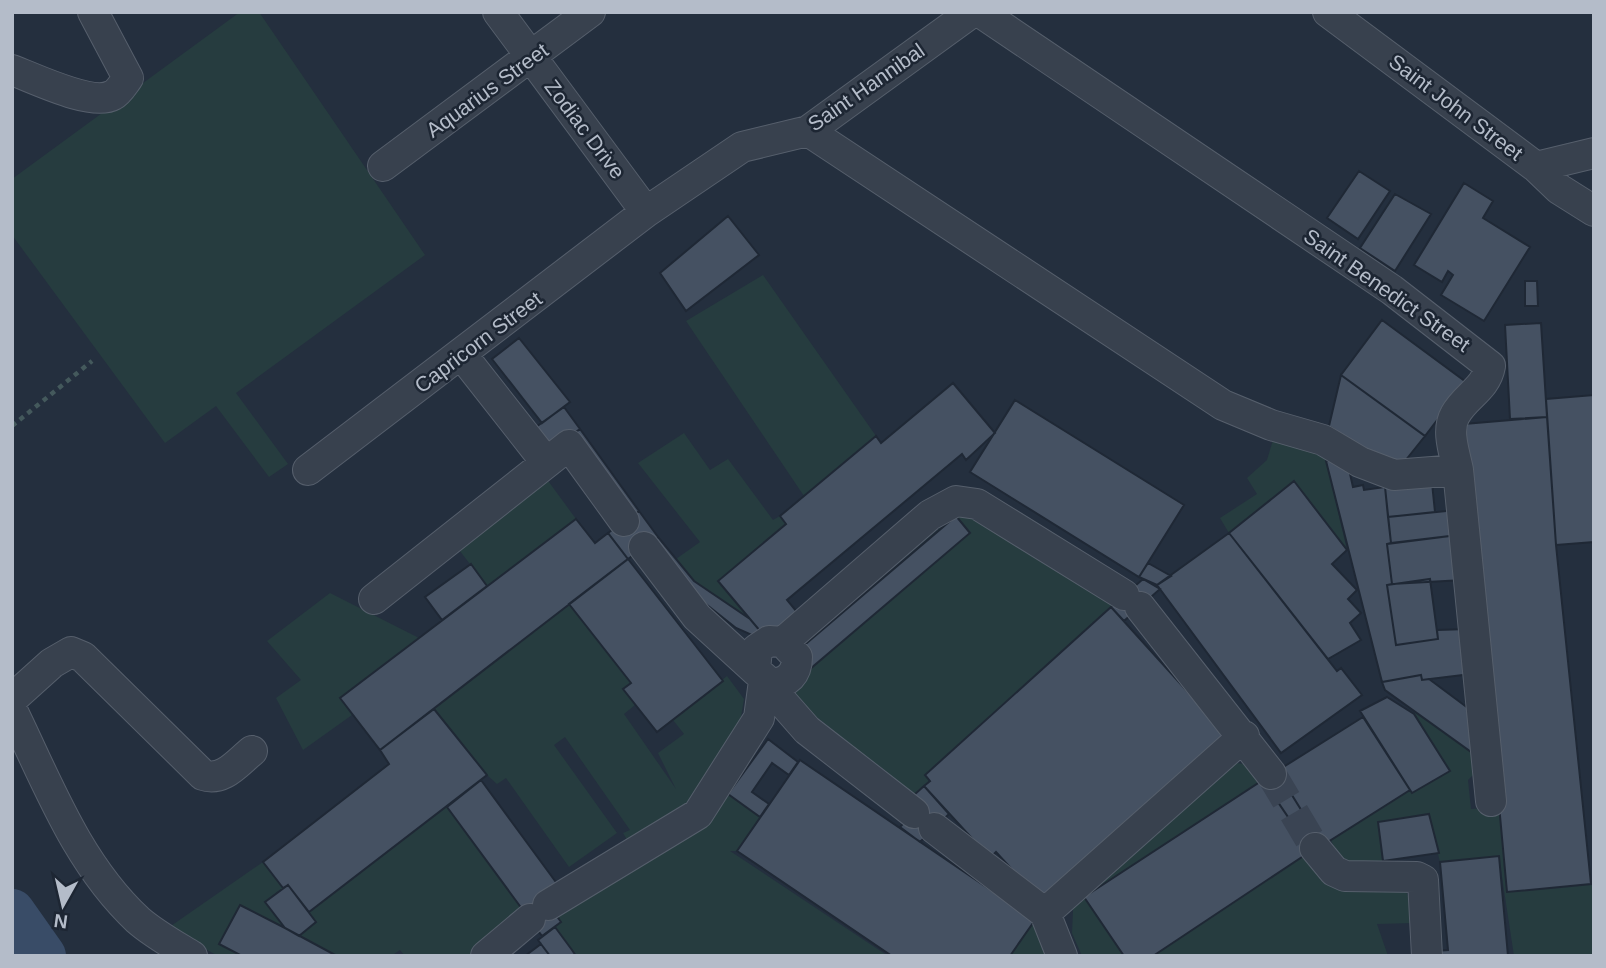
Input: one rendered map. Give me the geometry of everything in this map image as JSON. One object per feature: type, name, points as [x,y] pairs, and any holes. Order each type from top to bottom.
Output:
[{"type":"street","points":[[12,70],[82,96],[101,98],[114,95],[128,78],[93,12]]},
{"type":"street","name":"Zodiac Drive","points":[[498,12],[646,212]]},
{"type":"street","name":"Aquarius Street","points":[[383,166],[590,12]]},
{"type":"street","name":"Saint Hannibal","points":[[646,212],[742,147],[808,131],[972,12]]},
{"type":"street","name":"Saint Benedict Street","points":[[980,12],[1392,290],[1490,366],[1488,379],[1454,416],[1451,435],[1458,470],[1491,801]]},
{"type":"street","name":"Saint John Street","points":[[1328,12],[1536,167],[1594,153]]},
{"type":"street","points":[[808,131],[1223,405],[1271,425],[1323,440],[1360,462],[1394,475],[1458,470]]},
{"type":"street","points":[[1536,167],[1559,189],[1594,211]]},
{"type":"street","name":"Capricorn Street","points":[[308,470],[646,212]]},
{"type":"street","points":[[462,355],[546,463]]},
{"type":"street","points":[[374,599],[569,445],[624,521]]},
{"type":"street","points":[[759,676],[771,684],[785,682],[795,671],[794,650],[783,642],[930,515],[956,501],[977,504],[1132,601],[1244,736],[1271,774]]},
{"type":"street","points":[[644,547],[697,617],[759,676],[807,730],[1045,913],[1062,956]]},
{"type":"street","points":[[12,699],[52,663],[71,652],[83,657],[204,775],[222,776],[252,751]]},
{"type":"street","points":[[486,956],[539,912],[698,814],[759,718],[759,676]]},
{"type":"street","points":[[12,710],[76,845],[101,879],[139,921],[192,956]]},
{"type":"street","points":[[759,718],[776,716],[807,730]]},
{"type":"street","points":[[1045,913],[1244,736]]},
{"type":"street","points":[[1315,848],[1334,871],[1345,876],[1408,876],[1423,880],[1427,956]]},
{"type":"path","points":[[12,426],[92,361]]},
{"type":"green space","points":[[240,12],[259,12],[425,255],[236,393],[288,464],[269,477],[216,406],[165,443],[12,235],[12,179]]},
{"type":"green space","points":[[763,275],[876,436],[804,496],[686,321]]},
{"type":"green space","points":[[1276,430],[1325,445],[1326,461],[1347,550],[1294,482],[1229,533],[1220,518],[1257,494],[1247,478],[1267,460]]},
{"type":"green space","points":[[684,433],[710,470],[728,459],[773,520],[780,516],[786,524],[750,619],[694,581],[676,559],[700,542],[638,463]]},
{"type":"green space","points":[[546,478],[576,519],[487,586],[456,546]]},
{"type":"green space","points":[[963,508],[1116,602],[925,775],[930,781],[914,795],[794,699],[805,671],[801,648]]},
{"type":"green space","points":[[330,593],[419,638],[340,698],[352,715],[303,750],[276,698],[301,680],[267,641]]},
{"type":"green space","points":[[569,604],[631,683],[623,690],[635,705],[624,714],[676,789],[658,753],[684,734],[673,720],[727,676],[744,699],[728,794],[760,817],[737,851],[730,851],[888,956],[576,956],[555,927],[561,922],[554,913],[642,865],[623,833],[630,830],[565,737],[554,745],[617,833],[569,867],[506,778],[497,784],[487,775],[433,707]]},
{"type":"green space","points":[[1414,712],[1474,754],[1475,773],[1468,780],[1471,809],[1499,807],[1507,891],[1594,882],[1594,956],[1514,956],[1499,857],[1440,862],[1428,814],[1378,822],[1383,861],[1363,865],[1339,859],[1331,840],[1410,790],[1413,793],[1449,771]]},
{"type":"green space","points":[[1236,763],[1251,765],[1263,780],[1085,897],[1124,956],[1082,956],[1072,933],[1074,889]]},
{"type":"green space","points":[[447,807],[525,913],[473,956],[405,956],[400,950],[391,956],[337,956],[299,936],[316,922],[309,912]]},
{"type":"green space","points":[[1311,851],[1403,885],[1412,905],[1414,923],[1377,924],[1388,956],[1153,956]]},
{"type":"green space","points":[[263,862],[283,888],[265,902],[285,928],[240,905],[220,944],[242,956],[218,956],[168,928]]},
{"type":"green space","points":[[1035,920],[1051,956],[1010,956]]},
{"type":"building","points":[[1359,171],[1390,191],[1358,239],[1327,218]]},
{"type":"building","points":[[1464,183],[1493,201],[1483,218],[1530,247],[1484,321],[1441,295],[1453,275],[1448,271],[1442,282],[1414,265]]},
{"type":"building","points":[[1395,194],[1431,214],[1395,271],[1360,248]]},
{"type":"building","points":[[728,216],[759,255],[686,311],[660,273]]},
{"type":"building","points":[[1525,281],[1537,281],[1538,306],[1525,306]]},
{"type":"building","points":[[1382,320],[1466,382],[1425,436],[1341,375]]},
{"type":"building","points":[[1541,323],[1547,417],[1510,419],[1505,325]]},
{"type":"building","points":[[519,338],[570,402],[542,423],[492,359]]},
{"type":"building","points":[[1341,375],[1425,436],[1397,471],[1329,426]]},
{"type":"building","points":[[953,383],[995,433],[966,460],[962,454],[787,600],[797,612],[766,638],[718,581],[786,524],[780,516],[876,436],[881,443]]},
{"type":"building","points":[[1594,395],[1594,542],[1556,545],[1546,399]]},
{"type":"building","points":[[1015,400],[1184,505],[1139,577],[970,472]]},
{"type":"building","points":[[564,407],[580,429],[552,449],[536,427]]},
{"type":"building","points":[[1547,417],[1556,545],[1591,884],[1507,892],[1464,424]]},
{"type":"building","points":[[580,429],[639,511],[627,519],[568,437]]},
{"type":"building","points":[[1346,456],[1353,487],[1363,485],[1364,490],[1385,487],[1391,543],[1387,544],[1392,584],[1387,585],[1396,645],[1438,639],[1437,630],[1468,629],[1471,674],[1422,680],[1421,675],[1382,682],[1326,461]]},
{"type":"building","points":[[1294,481],[1347,550],[1332,564],[1357,590],[1348,599],[1361,613],[1350,623],[1361,640],[1328,659],[1229,533]]},
{"type":"building","points":[[1432,483],[1435,512],[1388,517],[1385,487]]},
{"type":"building","points":[[1456,510],[1458,535],[1391,543],[1388,517]]},
{"type":"building","points":[[639,511],[658,537],[628,559],[608,533]]},
{"type":"building","points":[[956,516],[970,533],[810,669],[801,648]]},
{"type":"building","points":[[576,519],[595,543],[608,533],[628,559],[380,750],[340,698]]},
{"type":"building","points":[[1229,533],[1337,671],[1341,668],[1362,695],[1281,753],[1157,585]]},
{"type":"building","points":[[1458,535],[1463,580],[1392,584],[1387,544]]},
{"type":"building","points":[[658,537],[694,581],[750,619],[761,632],[754,636],[736,628],[687,589],[649,543]]},
{"type":"building","points":[[628,559],[723,681],[657,732],[623,689],[631,683],[569,604]]},
{"type":"building","points":[[1148,563],[1171,576],[1157,585],[1139,577]]},
{"type":"building","points":[[471,564],[487,586],[442,620],[425,597]]},
{"type":"building","points":[[1143,579],[1160,589],[1124,621],[1111,607]]},
{"type":"building","points":[[1430,579],[1438,639],[1396,645],[1387,585]]},
{"type":"building","points":[[1111,607],[1226,734],[1041,901],[996,852],[990,858],[924,786],[930,781],[925,775]]},
{"type":"building","points":[[1421,675],[1422,680],[1429,679],[1476,714],[1474,754],[1385,690],[1382,682]]},
{"type":"building","points":[[1387,697],[1414,714],[1450,771],[1412,793],[1360,711]]},
{"type":"building","points":[[434,709],[487,775],[309,912],[288,885],[283,888],[263,862],[389,764],[380,750]]},
{"type":"building","points":[[1363,717],[1410,790],[1323,845],[1277,771]]},
{"type":"building","points":[[768,739],[798,762],[789,775],[772,763],[752,792],[769,804],[760,817],[728,794]]},
{"type":"building","points":[[800,760],[1035,920],[1010,956],[892,956],[737,851]]},
{"type":"building","points":[[1277,771],[1323,845],[1311,851],[1263,780]]},
{"type":"building","points":[[481,780],[558,885],[543,897],[561,922],[542,936],[447,807]]},
{"type":"building","points":[[1263,780],[1311,851],[1153,956],[1124,956],[1084,897]]},
{"type":"building","points":[[924,786],[949,814],[920,842],[900,827],[922,803],[914,795]]},
{"type":"building","points":[[1429,814],[1439,853],[1383,861],[1378,822]]},
{"type":"building","points":[[1499,856],[1508,956],[1434,956],[1434,951],[1448,950],[1440,862]]},
{"type":"building","points":[[288,885],[316,922],[299,936],[285,928],[265,902]]},
{"type":"building","points":[[240,905],[337,956],[242,956],[219,944]]},
{"type":"building","points":[[555,927],[576,956],[550,956],[538,940]]},
{"type":"building","points":[[541,944],[550,956],[525,956]]},
{"type":"waterway","points":[[12,912],[43,956]]},
{"type":"tunnel","points":[[1271,774],[1315,848]]}]
